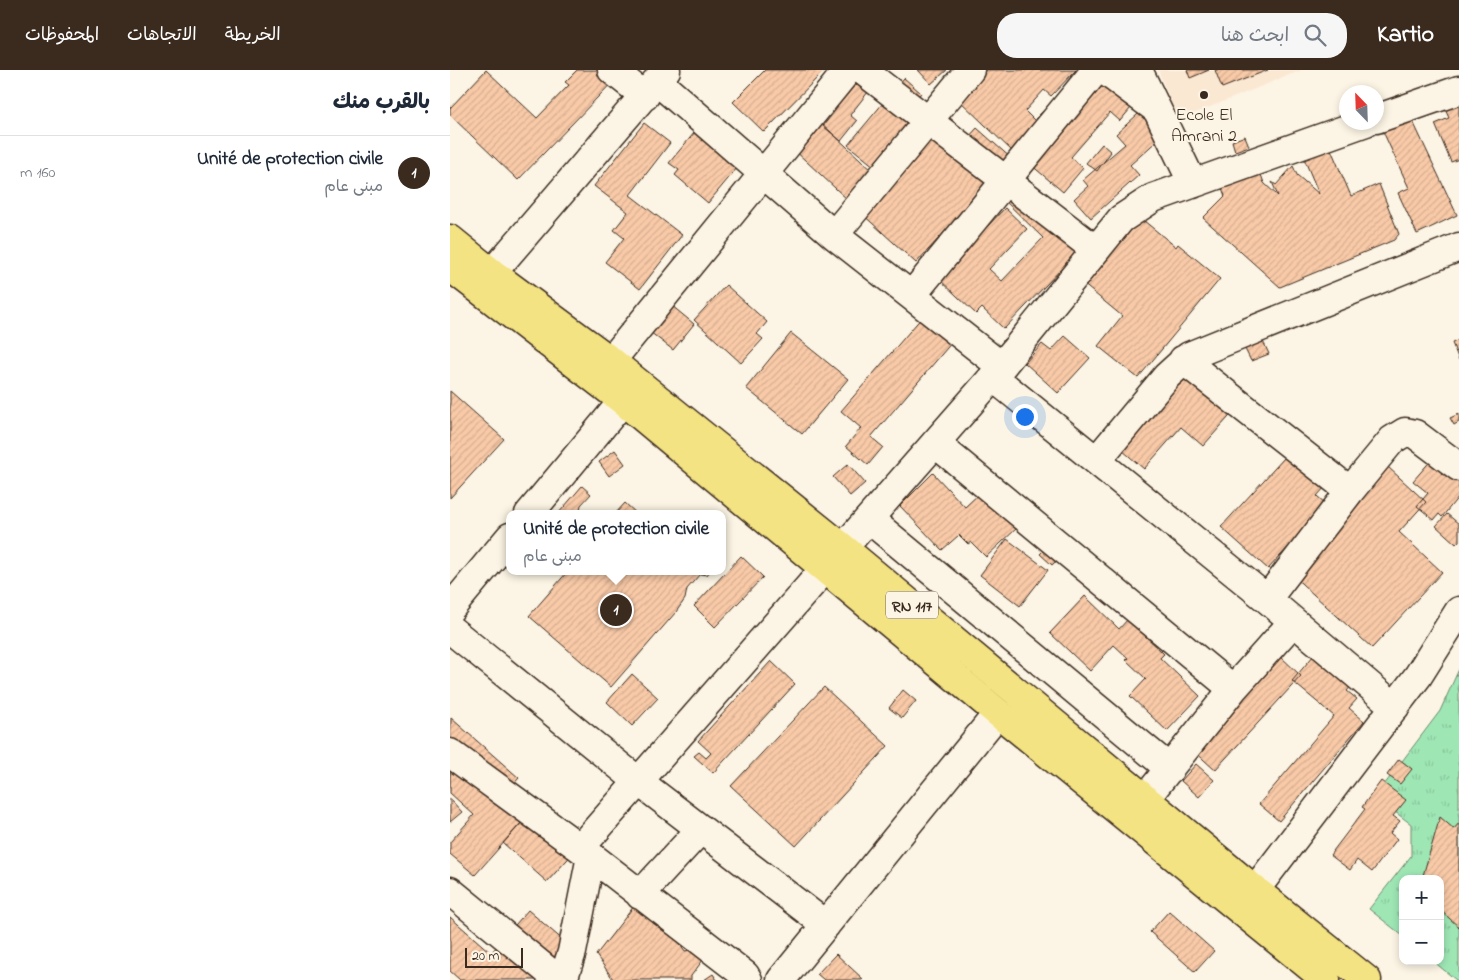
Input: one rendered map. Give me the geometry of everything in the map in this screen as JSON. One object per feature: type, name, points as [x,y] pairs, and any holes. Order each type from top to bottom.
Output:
[{"type":"main road","name":"RN 117","points":[[450,239],[492,273],[611,361],[842,547],[1145,799],[1196,858],[1315,977]]},
{"type":"main road","name":"RN 117","points":[[450,267],[624,401],[998,713],[1196,858],[1255,890],[1367,980]]},
{"type":"street","points":[[612,70],[656,82],[834,235],[912,295],[1096,460],[1267,599],[1395,707]]},
{"type":"street","points":[[611,361],[848,70]]},
{"type":"street","points":[[862,70],[1096,250]]},
{"type":"street","points":[[834,235],[970,70]]},
{"type":"street","points":[[912,295],[1096,70]]},
{"type":"street","points":[[1104,70],[1158,110]]},
{"type":"street","points":[[1138,70],[1193,184]]},
{"type":"street","points":[[492,273],[656,82]]},
{"type":"street","points":[[1384,116],[1458,92]]},
{"type":"street","points":[[563,980],[572,952],[585,852],[638,781],[823,568],[870,519],[997,371],[1121,219],[1140,205],[1344,130]]},
{"type":"street","points":[[1096,460],[1167,376],[1183,360],[1203,348],[1459,247]]},
{"type":"street","points":[[1183,360],[1350,491]]},
{"type":"street","points":[[532,510],[624,401]]},
{"type":"street","points":[[1267,599],[1392,440],[1405,432],[1415,434],[1459,467]]},
{"type":"street","points":[[935,443],[1233,689]]},
{"type":"street","points":[[870,519],[1170,769]]},
{"type":"street","points":[[450,609],[506,542]]},
{"type":"street","points":[[1255,890],[1418,676],[1459,611]]},
{"type":"street","points":[[1145,799],[1233,689],[1293,622]]},
{"type":"street","points":[[450,629],[638,781],[826,925]]},
{"type":"street","points":[[1002,680],[1025,650]]},
{"type":"street","points":[[450,753],[585,852],[746,977],[780,980],[998,713]]},
{"type":"street","points":[[640,895],[701,829]]},
{"type":"street","points":[[450,891],[558,980]]},
{"type":"shaded area","name":"Ecole El Amrani 2","points":[[1158,70],[1302,70],[1178,120]]},
{"type":"green space","points":[[1459,669],[1459,980],[1456,980],[1438,965],[1444,965],[1444,875],[1399,875],[1399,933],[1369,909],[1411,856],[1411,824],[1375,797],[1440,711]]},
{"type":"building","points":[[486,70],[537,118],[569,85],[565,82],[577,70],[624,70],[518,180],[450,115],[450,108]]},
{"type":"building","points":[[765,70],[825,70],[764,132],[733,102]]},
{"type":"building","points":[[868,70],[883,73],[850,115],[857,121],[841,141],[823,126],[838,107],[832,103],[849,81],[856,86]]},
{"type":"building","points":[[918,70],[947,70],[931,84]]},
{"type":"building","points":[[985,70],[1076,70],[1051,96],[1044,90],[1025,111],[1034,120],[1052,102],[1013,152],[957,98]]},
{"type":"building","points":[[1109,70],[1146,90],[1120,121],[1110,112],[1071,157],[1083,168],[1063,192],[1030,164]]},
{"type":"building","points":[[1187,70],[1209,70],[1190,78]]},
{"type":"building","points":[[1215,70],[1268,70],[1222,88]]},
{"type":"building","points":[[904,78],[921,93],[906,111],[915,119],[875,167],[848,145]]},
{"type":"building","points":[[1459,92],[1459,159],[1451,162],[1435,124],[1449,118],[1441,100]]},
{"type":"building","points":[[1148,105],[1170,129],[1130,165],[1139,175],[1091,218],[1074,199],[1088,186],[1083,180],[1125,144],[1116,134]]},
{"type":"building","points":[[1409,113],[1457,215],[1417,234],[1398,193],[1409,188],[1382,130],[1384,130],[1384,126]]},
{"type":"building","points":[[948,116],[965,131],[952,145],[957,150],[977,128],[1012,159],[916,263],[860,212]]},
{"type":"building","points":[[705,120],[747,156],[708,203],[675,175],[679,170],[669,163]]},
{"type":"building","points":[[818,120],[875,173],[849,201],[792,148]]},
{"type":"building","points":[[644,123],[670,143],[630,195],[682,235],[640,289],[605,262],[624,238],[614,230],[628,212],[594,186]]},
{"type":"building","points":[[1245,136],[1249,146],[1235,151],[1232,141]]},
{"type":"building","points":[[1327,140],[1351,196],[1379,184],[1399,234],[1394,240],[1280,287],[1203,218],[1225,196],[1222,188],[1260,172],[1264,183],[1278,196],[1272,182],[1276,185],[1293,166],[1297,175],[1319,194],[1303,156]]},
{"type":"building","points":[[1102,144],[1111,152],[1097,171],[1086,163]]},
{"type":"building","points":[[1021,172],[1056,205],[1088,241],[1004,329],[982,308],[976,314],[938,278],[1005,208],[1027,229],[989,269],[1002,281],[1043,238],[999,195]]},
{"type":"building","points":[[1138,216],[1176,247],[1178,244],[1220,279],[1138,378],[1098,346],[1122,316],[1082,283]]},
{"type":"building","points":[[726,285],[767,322],[757,334],[763,339],[741,363],[694,320]]},
{"type":"building","points":[[671,305],[694,324],[673,350],[650,332]]},
{"type":"building","points":[[923,316],[953,341],[871,437],[883,447],[868,465],[846,446],[861,428],[841,411]]},
{"type":"building","points":[[791,333],[848,379],[802,434],[746,388]]},
{"type":"building","points":[[1065,336],[1090,358],[1058,393],[1025,363],[1042,344],[1051,351]]},
{"type":"building","points":[[1262,339],[1269,354],[1251,361],[1244,347]]},
{"type":"building","points":[[1459,340],[1459,360],[1452,343]]},
{"type":"building","points":[[1192,357],[1245,399],[1203,446],[1181,427],[1144,469],[1115,444]]},
{"type":"building","points":[[450,391],[504,439],[450,498]]},
{"type":"building","points":[[1459,414],[1459,422],[1454,425],[1450,418]]},
{"type":"building","points":[[1296,445],[1333,478],[1317,496],[1327,505],[1268,569],[1221,527]]},
{"type":"building","points":[[615,450],[625,464],[609,476],[599,462]]},
{"type":"building","points":[[1459,456],[1459,496],[1442,517],[1439,514],[1434,520],[1417,506],[1428,493],[1413,481],[1433,458]]},
{"type":"building","points":[[848,464],[865,483],[850,496],[833,477]]},
{"type":"building","points":[[1388,467],[1426,502],[1399,532],[1442,572],[1372,648],[1290,573]]},
{"type":"building","points":[[933,473],[965,507],[981,492],[1016,529],[986,557],[971,542],[968,544],[959,535],[942,550],[900,506]]},
{"type":"building","points":[[582,486],[591,494],[581,505],[580,510],[561,510]]},
{"type":"building","points":[[625,503],[633,510],[619,510]]},
{"type":"building","points":[[1447,514],[1459,524],[1459,541],[1456,544],[1436,526]]},
{"type":"building","points":[[1007,539],[1048,570],[1020,606],[980,575]]},
{"type":"building","points":[[1055,539],[1067,551],[1052,565],[1040,554]]},
{"type":"building","points":[[741,556],[763,577],[715,627],[694,606],[723,575],[726,575],[726,572]]},
{"type":"building","points":[[565,575],[699,575],[687,589],[685,599],[676,612],[611,687],[529,616]]},
{"type":"building","points":[[1085,596],[1119,629],[1128,619],[1164,654],[1160,658],[1200,696],[1167,731],[1130,696],[1146,679],[1126,660],[1128,658],[1114,645],[1090,671],[1050,633]]},
{"type":"building","points":[[1278,654],[1301,676],[1215,770],[1192,749]]},
{"type":"building","points":[[1314,655],[1361,674],[1347,691],[1357,699],[1349,708],[1364,721],[1279,821],[1259,804],[1334,716],[1292,681]]},
{"type":"building","points":[[771,661],[795,684],[713,773],[694,756],[699,752],[706,758],[711,753],[698,741]]},
{"type":"building","points":[[632,674],[658,698],[632,726],[607,702]]},
{"type":"building","points":[[824,687],[888,746],[796,846],[731,786]]},
{"type":"building","points":[[903,690],[916,701],[902,718],[889,708]]},
{"type":"building","points":[[451,718],[519,778],[508,790],[524,820],[475,875],[450,854],[450,842],[474,815],[450,793]]},
{"type":"building","points":[[1399,759],[1412,769],[1400,784],[1387,775]]},
{"type":"building","points":[[1196,764],[1214,780],[1199,797],[1181,781]]},
{"type":"building","points":[[1381,781],[1406,800],[1393,816],[1400,821],[1390,833],[1397,839],[1372,872],[1357,860],[1350,870],[1330,855],[1365,809],[1362,807]]},
{"type":"building","points":[[450,799],[462,812],[450,822]]},
{"type":"building","points":[[532,811],[576,850],[547,882],[503,843]]},
{"type":"building","points":[[1440,817],[1454,829],[1459,823],[1459,927],[1444,914],[1444,875],[1423,875]]},
{"type":"building","points":[[638,901],[677,939],[685,951],[696,949],[703,960],[691,976],[691,980],[608,980],[613,979],[596,955]]},
{"type":"building","points":[[528,910],[572,948],[544,980],[460,980],[450,971],[450,917],[491,953]]},
{"type":"building","points":[[1169,911],[1214,951],[1195,972],[1150,932]]},
{"type":"building","points":[[836,954],[863,979],[824,980],[817,974]]},
{"type":"building","points":[[713,974],[717,980],[704,980]]},
{"type":"place","name":"Ecole El Amrani 2","points":[[1204,95]]},
{"type":"place","name":"Unité de protection civile","points":[[616,610]]}]
